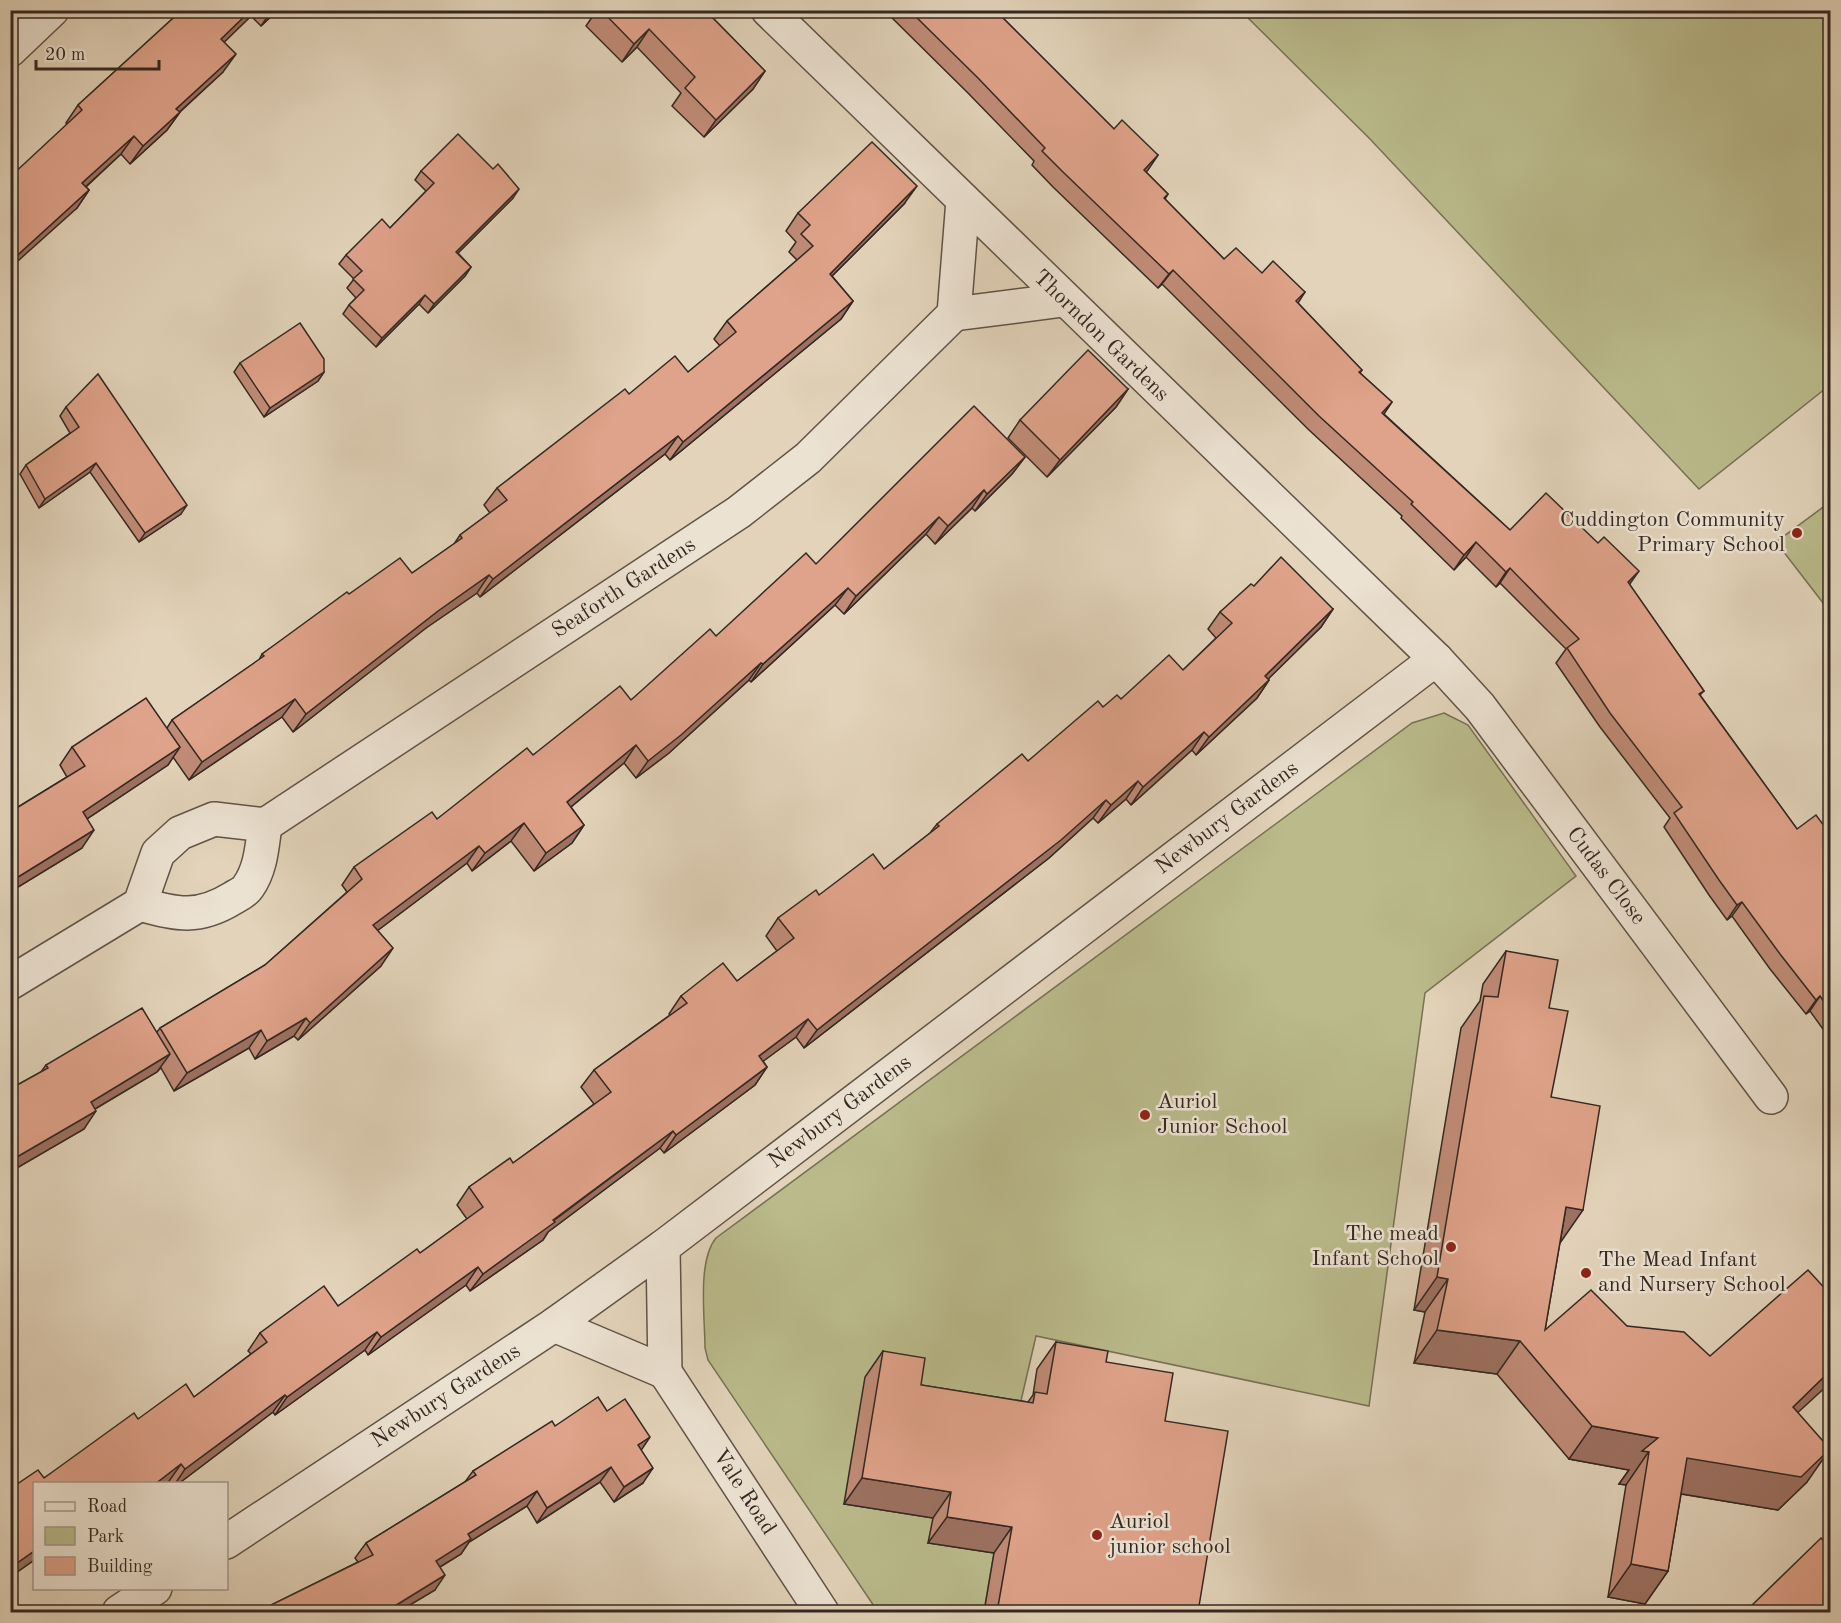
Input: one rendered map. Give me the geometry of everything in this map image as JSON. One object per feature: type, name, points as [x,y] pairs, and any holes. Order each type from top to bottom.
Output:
[{"type":"street","points":[[10,50],[52,10]]},
{"type":"street","name":"Thorndon Gardens","points":[[768,10],[1063,300],[1436,659]]},
{"type":"street","points":[[963,200],[954,314],[1063,300]]},
{"type":"street","name":"Seaforth Gardens","points":[[265,825],[739,512],[808,458],[954,314]]},
{"type":"street","name":"Cudas Close","points":[[1436,659],[1480,707],[1771,1097]]},
{"type":"street","name":"Newbury Gardens","points":[[228,1541],[554,1325],[663,1246],[1436,659]]},
{"type":"street","points":[[10,983],[140,904],[158,853],[180,833],[213,819],[265,825],[259,864],[247,889],[200,914],[172,913],[140,904]]},
{"type":"street","points":[[554,1325],[665,1372],[663,1246]]},
{"type":"street","name":"Vale Road","points":[[665,1372],[822,1612]]},
{"type":"street","points":[[119,1612],[152,1590]]},
{"type":"green space","points":[[1241,11],[1830,11],[1830,385],[1699,489],[1370,139]]},
{"type":"green space","points":[[1830,502],[1830,612],[1776,542]]},
{"type":"green space","name":"Auriol Junior School","points":[[1444,713],[1468,725],[1576,876],[1425,993],[1369,1406],[1036,1336],[1017,1418],[984,1612],[878,1612],[708,1360],[705,1348],[703,1306],[704,1275],[710,1248],[716,1238],[1412,723]]},
{"type":"building","points":[[182,10],[251,10],[221,39],[236,54],[176,109],[180,112],[143,146],[134,136],[82,183],[89,190],[10,262],[10,177],[82,110],[78,105]]},
{"type":"building","points":[[601,10],[705,10],[765,71],[716,120],[685,88],[695,77],[649,29],[634,44]]},
{"type":"building","points":[[909,10],[995,10],[1114,129],[1122,120],[1158,155],[1144,170],[1168,194],[1164,198],[1224,259],[1236,248],[1262,273],[1273,261],[1305,292],[1296,301],[1362,370],[1359,372],[1392,402],[1382,413],[1510,530],[1546,493],[1598,543],[1604,537],[1639,571],[1628,582],[1704,691],[1699,694],[1797,829],[1816,815],[1830,834],[1830,1011],[1820,996],[1816,1000],[1742,902],[1737,905],[1719,880],[1674,813],[1682,807],[1610,713],[1567,648],[1579,639],[1510,568],[1506,572],[1476,542],[1464,555],[1411,504],[1413,502],[1319,416],[1173,270],[1169,274],[1063,172],[1042,151],[1045,148]]},
{"type":"building","points":[[458,134],[493,169],[498,164],[519,189],[456,252],[471,267],[434,304],[425,295],[382,338],[349,305],[364,290],[353,279],[362,271],[346,255],[382,219],[390,228],[434,183],[421,171]]},
{"type":"building","points":[[872,142],[917,186],[830,274],[853,301],[683,442],[678,436],[493,579],[489,575],[438,611],[306,714],[295,699],[202,762],[172,720],[264,656],[262,654],[347,592],[349,594],[400,558],[412,573],[462,538],[460,535],[507,500],[497,488],[625,389],[629,394],[675,356],[688,372],[736,332],[727,321],[813,246],[801,234],[810,225],[798,213]]},
{"type":"building","points":[[300,323],[324,359],[324,372],[270,408],[240,363]]},
{"type":"building","points":[[1088,350],[1128,389],[1060,460],[1020,420]]},
{"type":"building","points":[[98,374],[187,505],[145,533],[96,463],[45,499],[26,465],[79,427],[66,407]]},
{"type":"building","points":[[974,406],[1025,457],[987,494],[984,490],[948,526],[939,517],[856,596],[848,588],[681,735],[648,761],[636,745],[567,802],[584,825],[546,853],[524,823],[485,853],[479,846],[373,925],[393,948],[310,1023],[306,1018],[267,1041],[261,1030],[187,1073],[160,1028],[265,965],[362,879],[354,867],[432,812],[437,819],[527,748],[533,755],[620,686],[631,700],[710,629],[716,636],[806,553],[816,564]]},
{"type":"building","points":[[1281,557],[1333,609],[1265,676],[1269,680],[1209,737],[1204,732],[1143,787],[1138,781],[1111,805],[1106,800],[1061,840],[817,1030],[808,1019],[759,1056],[767,1067],[676,1135],[673,1131],[483,1274],[478,1267],[381,1337],[377,1332],[287,1397],[285,1395],[185,1469],[181,1464],[158,1482],[33,1482],[33,1552],[10,1568],[10,1489],[38,1470],[44,1478],[134,1413],[138,1419],[186,1384],[194,1397],[267,1342],[260,1333],[324,1286],[338,1306],[417,1249],[420,1253],[483,1207],[469,1187],[510,1158],[513,1163],[611,1092],[594,1070],[687,1003],[681,996],[723,963],[737,981],[794,938],[778,918],[816,890],[819,895],[873,854],[884,869],[939,826],[937,824],[1022,754],[1028,761],[1098,701],[1103,707],[1117,695],[1121,699],[1169,655],[1183,670],[1232,623],[1220,612],[1251,584],[1254,586]]},
{"type":"building","points":[[146,698],[180,747],[83,812],[94,830],[10,882],[10,812],[85,766],[72,747]]},
{"type":"building","name":"The mead Infant School","points":[[1506,951],[1558,960],[1549,1008],[1568,1011],[1551,1097],[1600,1106],[1583,1210],[1566,1207],[1545,1330],[1591,1290],[1627,1326],[1684,1332],[1710,1356],[1808,1270],[1830,1294],[1830,1371],[1793,1407],[1830,1449],[1801,1477],[1687,1458],[1668,1571],[1631,1564],[1649,1452],[1642,1451],[1658,1438],[1592,1426],[1520,1341],[1437,1330],[1448,1279],[1437,1277],[1484,996],[1498,997]]},
{"type":"building","points":[[142,1008],[170,1054],[91,1102],[96,1111],[10,1161],[10,1089],[48,1068],[46,1065]]},
{"type":"building","name":"Auriol junior school","points":[[1056,1342],[1108,1351],[1106,1362],[1173,1373],[1165,1421],[1228,1431],[1198,1612],[997,1612],[1012,1527],[947,1517],[951,1492],[862,1478],[883,1351],[925,1358],[921,1385],[1033,1403],[1035,1392],[1047,1394]]},
{"type":"building","points":[[598,1397],[607,1411],[625,1399],[650,1437],[638,1445],[653,1468],[624,1487],[611,1467],[547,1508],[537,1491],[468,1534],[471,1539],[436,1561],[445,1575],[385,1612],[272,1612],[269,1606],[373,1555],[366,1543],[476,1475],[473,1471],[552,1421],[555,1426]]},
{"type":"building","points":[[1821,1538],[1830,1548],[1830,1612],[1745,1612]]},
{"type":"place","name":"Cuddington Community Primary School","points":[[1797,533]]},
{"type":"place","name":"Auriol Junior School","points":[[1145,1115]]},
{"type":"place","name":"The mead Infant School","points":[[1451,1247]]},
{"type":"place","name":"The Mead Infant and Nursery School","points":[[1586,1273]]},
{"type":"place","name":"Auriol junior school","points":[[1097,1535]]}]
